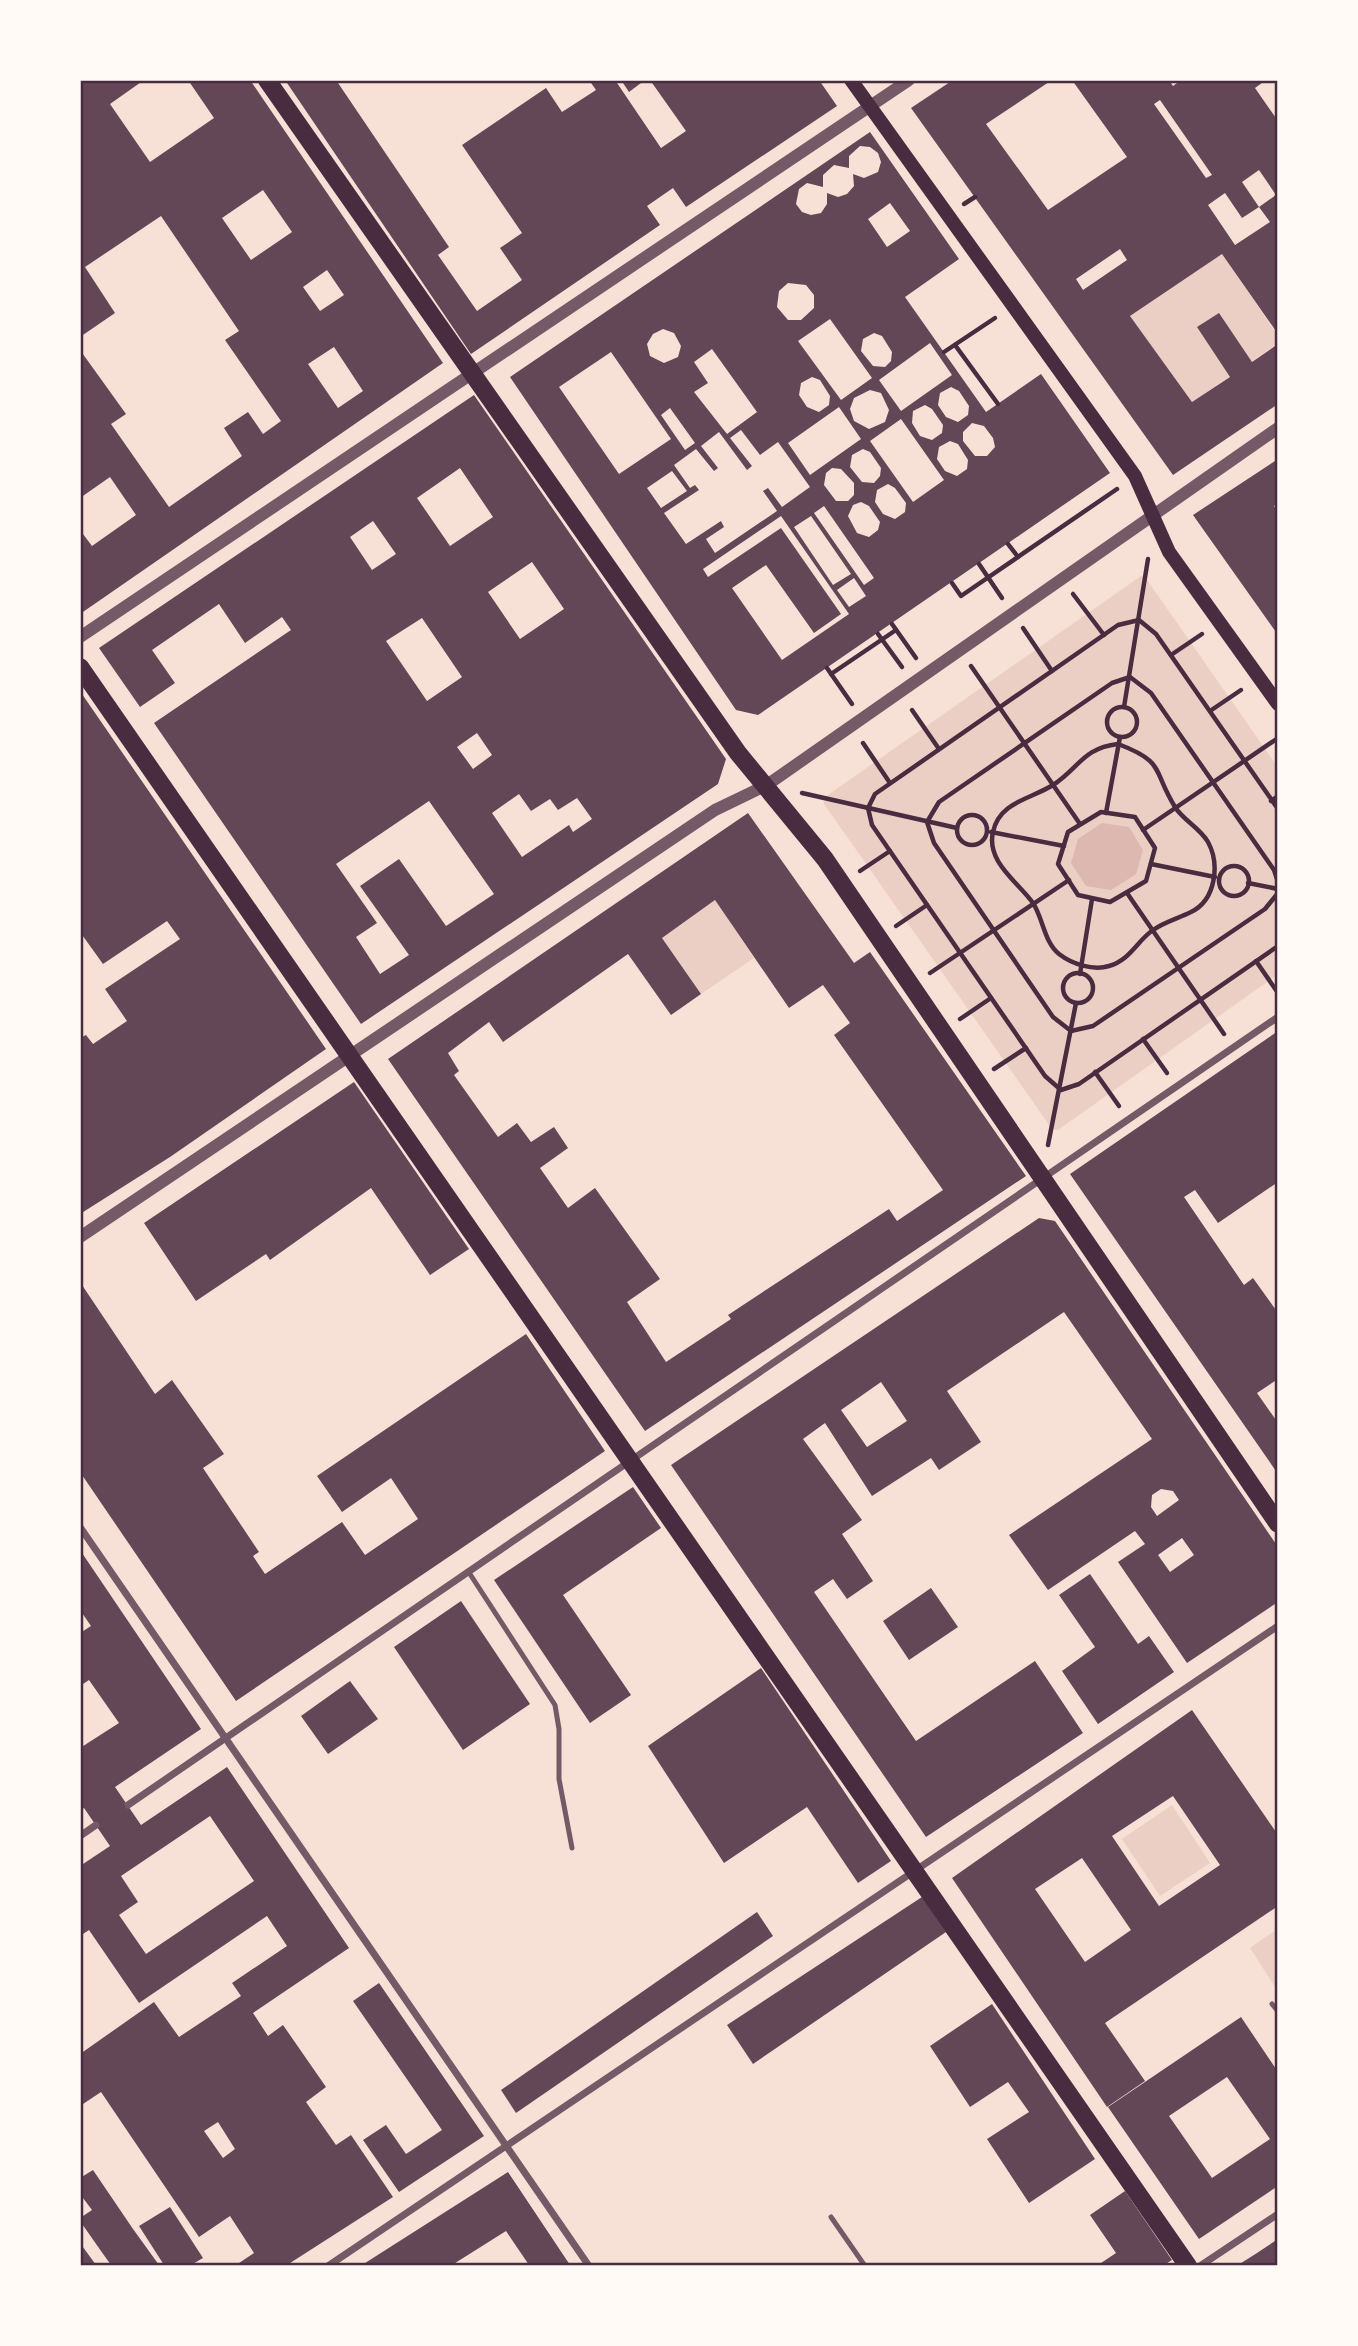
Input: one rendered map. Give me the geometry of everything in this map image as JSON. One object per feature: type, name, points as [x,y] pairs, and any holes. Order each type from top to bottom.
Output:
[{"type":"main road","points":[[267,80],[738,753],[767,785],[842,884],[1278,1524]]},
{"type":"main road","points":[[851,80],[1135,476],[1169,552],[1278,704]]},
{"type":"main road","points":[[80,667],[1188,2266]]},
{"type":"street","points":[[80,638],[909,80]]},
{"type":"street","points":[[80,1237],[715,810],[767,785],[1278,428]]},
{"type":"street","points":[[128,1805],[1041,1176],[1278,1017]]},
{"type":"street","points":[[80,1527],[589,2266]]},
{"type":"street","points":[[328,2266],[1278,1626]]},
{"type":"street","points":[[80,1836],[96,1825]]},
{"type":"street","points":[[1200,2266],[1278,2214]]},
{"type":"lane","points":[[468,1571],[555,1706],[559,1729],[559,1779],[572,1848]]},
{"type":"lane","points":[[1272,2004],[1278,2011]]},
{"type":"lane","points":[[831,2217],[865,2266]]},
{"type":"path","points":[[944,352],[986,324]]},
{"type":"path","points":[[955,345],[998,404]]},
{"type":"path","points":[[951,583],[961,596],[1111,493]]},
{"type":"path","points":[[1009,544],[1018,557]]},
{"type":"path","points":[[1124,707],[1149,555]]},
{"type":"path","points":[[979,564],[996,589]]},
{"type":"path","points":[[1063,580],[1104,635]]},
{"type":"path","points":[[1013,614],[1052,671]]},
{"type":"path","points":[[1061,1090],[1045,1076],[872,825],[868,808],[875,793],[1118,625],[1139,620]]},
{"type":"path","points":[[1139,620],[1156,634],[1278,809]]},
{"type":"path","points":[[1171,655],[1219,622]]},
{"type":"path","points":[[831,674],[894,627],[902,639]]},
{"type":"path","points":[[880,636],[890,650]]},
{"type":"path","points":[[961,651],[1080,824]]},
{"type":"path","points":[[827,668],[839,685]]},
{"type":"path","points":[[1071,1031],[1053,1017],[933,843],[927,822],[939,802],[1112,683],[1130,677]]},
{"type":"path","points":[[1130,677],[1151,693],[1273,870],[1278,882]]},
{"type":"path","points":[[1210,711],[1258,678]]},
{"type":"path","points":[[900,693],[939,749]]},
{"type":"path","points":[[1124,707],[1136,716],[1136,724],[1128,736],[1120,737],[1112,734],[1107,720],[1110,713],[1124,707]]},
{"type":"path","points":[[852,726],[890,783]]},
{"type":"path","points":[[1106,813],[1120,737]]},
{"type":"path","points":[[1143,830],[1278,738]]},
{"type":"path","points":[[1118,744],[1090,751],[1053,785],[1018,801],[1002,814],[990,832],[978,844],[970,845],[958,836],[957,828],[966,817],[974,816],[986,825],[990,832],[993,851],[1004,870],[1034,904],[1058,953],[1081,966],[1108,967],[1127,957],[1153,930],[1196,910],[1217,877],[1228,867],[1236,866],[1247,876],[1248,883],[1240,895],[1232,896],[1220,887],[1217,877],[1207,841],[1176,808],[1157,769],[1143,753],[1118,744]]},
{"type":"path","points":[[767,785],[957,828]]},
{"type":"path","points":[[1271,801],[1278,796]]},
{"type":"path","points":[[1101,812],[1135,817],[1155,848],[1146,881],[1110,902],[1078,895],[1059,864],[1068,832],[1080,824],[1101,812]]},
{"type":"path","points":[[990,832],[1064,846]]},
{"type":"path","points":[[842,884],[890,851]]},
{"type":"path","points":[[1151,863],[1217,877]]},
{"type":"path","points":[[911,985],[1069,880]]},
{"type":"path","points":[[1071,1031],[1093,1026],[1179,968],[1265,909],[1278,891],[1248,883]]},
{"type":"path","points":[[1127,893],[1233,1047]]},
{"type":"path","points":[[1080,974],[1092,898]]},
{"type":"path","points":[[879,939],[927,905]]},
{"type":"path","points":[[1061,1090],[1079,1084],[1278,946]]},
{"type":"path","points":[[1256,961],[1278,993]]},
{"type":"path","points":[[1080,974],[1092,982],[1093,990],[1084,1002],[1076,1003],[1064,994],[1063,986],[1066,979],[1080,974]]},
{"type":"path","points":[[942,1031],[991,998]]},
{"type":"path","points":[[1041,1176],[1061,1090],[1076,1003]]},
{"type":"path","points":[[1143,1039],[1175,1086]]},
{"type":"path","points":[[976,1081],[1026,1048]]},
{"type":"path","points":[[1095,1072],[1127,1118]]},
{"type":"shaded area","points":[[1222,254],[1277,334],[1277,344],[1192,402],[1130,316]]},
{"type":"shaded area","points":[[1141,576],[1145,577],[1277,766],[1277,975],[1058,1130],[1052,1129],[824,804],[825,797]]},
{"type":"shaded area","points":[[1102,823],[1129,827],[1143,850],[1136,874],[1111,890],[1086,886],[1071,863],[1078,839]]},
{"type":"shaded area","points":[[715,900],[754,958],[701,994],[662,938]]},
{"type":"shaded area","points":[[1172,1805],[1210,1863],[1160,1896],[1122,1839]]},
{"type":"shaded area","points":[[1277,1929],[1277,1990],[1250,1948]]},
{"type":"building","points":[[80,80],[144,80],[110,104],[150,162],[214,118],[188,80],[250,80],[443,363],[80,614],[80,530],[92,546],[136,515],[110,477],[80,498],[80,350],[126,414],[111,424],[169,507],[242,456],[224,428],[248,412],[263,434],[281,421],[225,340],[239,331],[161,216],[85,267],[115,313],[80,337]],"holes":[[[263,190],[292,232],[251,260],[222,218]],[[327,270],[344,295],[320,311],[303,287]],[[334,347],[363,391],[338,408],[308,364]]]},
{"type":"building","points":[[285,80],[336,80],[449,247],[438,255],[477,311],[522,280],[500,248],[522,233],[462,145],[546,88],[562,112],[596,90],[589,80],[615,80],[661,148],[686,131],[650,80],[819,80],[837,106],[686,207],[673,188],[647,206],[660,225],[471,354]]},
{"type":"building","points":[[621,80],[645,80],[629,92]]},
{"type":"building","points":[[953,80],[1052,80],[986,124],[1048,210],[1127,157],[1072,80],[1169,80],[1173,86],[1181,80],[1266,80],[1255,88],[1278,121],[1278,334],[1222,254],[1130,316],[1192,402],[1230,377],[1197,327],[1219,313],[1252,362],[1278,344],[1278,404],[1173,475],[911,108]],"holes":[[[1160,100],[1212,175],[1206,178],[1154,104]],[[1259,170],[1276,195],[1259,207],[1242,182]],[[1225,193],[1242,218],[1259,207],[1270,222],[1235,245],[1208,205]],[[1120,249],[1127,260],[1083,290],[1076,279]]]},
{"type":"building","points":[[870,132],[959,259],[905,297],[986,412],[1041,374],[1110,473],[758,715],[736,710],[510,377]],"holes":[[[860,146],[870,147],[878,153],[881,162],[878,172],[864,178],[853,174],[854,186],[847,194],[838,197],[827,193],[827,204],[821,213],[811,215],[802,212],[796,204],[799,189],[807,183],[823,187],[823,175],[834,165],[849,168],[849,156]],[[890,203],[910,231],[887,247],[868,219]],[[788,283],[806,285],[814,295],[814,308],[801,320],[788,320],[777,307],[779,291]],[[830,319],[872,378],[841,400],[798,341]],[[663,329],[674,333],[681,346],[678,357],[664,363],[650,356],[647,344],[653,334]],[[874,333],[882,336],[892,352],[891,361],[885,367],[873,366],[861,351],[863,339]],[[930,343],[952,375],[901,411],[879,380]],[[712,349],[757,412],[727,434],[694,392],[708,383],[694,362]],[[611,352],[671,439],[619,474],[559,387]],[[812,377],[820,380],[830,396],[829,405],[819,412],[807,407],[799,395],[801,383]],[[951,387],[959,391],[969,406],[968,415],[958,422],[946,417],[938,405],[940,393]],[[870,390],[881,393],[889,410],[885,422],[869,429],[854,421],[850,409],[854,398]],[[925,405],[932,409],[943,425],[942,433],[932,440],[920,436],[912,423],[913,411]],[[839,407],[861,439],[810,475],[788,443]],[[670,408],[695,443],[685,450],[661,415]],[[901,419],[944,480],[913,502],[870,441]],[[972,423],[984,426],[993,438],[995,447],[987,456],[975,456],[963,441],[963,432]],[[741,430],[760,455],[778,442],[810,487],[782,507],[768,488],[763,491],[777,511],[715,553],[706,539],[724,527],[721,521],[686,544],[664,513],[699,490],[695,485],[690,488],[674,465],[696,449],[714,471],[718,468],[701,446],[719,432],[747,470],[752,466],[730,438]],[[950,441],[958,444],[968,460],[967,469],[957,476],[945,471],[937,459],[939,447]],[[863,449],[870,452],[881,468],[880,476],[874,483],[862,482],[850,467],[852,455]],[[832,468],[841,469],[854,483],[854,495],[848,501],[836,501],[824,485],[826,473]],[[672,471],[687,491],[661,508],[647,488]],[[888,484],[895,488],[906,503],[905,512],[895,519],[883,514],[875,502],[877,490]],[[861,502],[869,506],[880,522],[878,530],[869,537],[857,533],[848,516],[853,505]],[[824,506],[874,578],[864,585],[814,513]],[[781,516],[849,614],[782,660],[732,588],[766,565],[814,633],[841,614],[781,528],[708,577],[703,569]],[[811,516],[851,574],[833,585],[794,527]],[[854,578],[866,596],[849,607],[837,590]]]},
{"type":"building","points":[[474,395],[726,759],[718,784],[361,1024],[154,723],[291,630],[282,617],[245,643],[219,604],[152,650],[175,683],[140,707],[99,648]],"holes":[[[460,468],[493,517],[450,546],[417,498]],[[373,521],[396,554],[372,570],[350,537]],[[532,562],[564,609],[520,639],[488,592]],[[422,618],[462,677],[427,701],[386,641]],[[477,733],[492,755],[473,769],[457,747]],[[519,794],[531,811],[550,799],[558,810],[577,798],[592,819],[573,832],[569,825],[522,857],[492,813]],[[429,801],[494,894],[446,926],[399,859],[360,886],[409,955],[380,974],[356,937],[377,923],[336,864]]]},
{"type":"building","points":[[1278,459],[1278,503],[1274,506],[1278,512],[1278,635],[1193,515]]},
{"type":"building","points":[[82,694],[326,1049],[170,1157],[80,1214],[80,1038],[86,1035],[93,1044],[127,1021],[105,989],[180,939],[167,921],[103,964],[80,932]]},
{"type":"building","points":[[748,813],[854,963],[870,952],[1026,1176],[645,1431],[388,1059]],"holes":[[[715,900],[789,1008],[823,985],[850,1023],[834,1035],[943,1190],[897,1221],[889,1209],[728,1315],[731,1319],[666,1362],[627,1302],[660,1279],[595,1188],[568,1208],[540,1168],[568,1148],[554,1127],[531,1142],[517,1123],[498,1137],[454,1075],[459,1071],[448,1053],[489,1022],[503,1042],[628,954],[671,1015],[701,994],[662,938]]]},
{"type":"building","points":[[1278,1031],[1278,1182],[1218,1223],[1195,1190],[1184,1197],[1244,1285],[1253,1278],[1278,1313],[1278,1379],[1257,1393],[1278,1423],[1278,1474],[1070,1174]]},
{"type":"building","points":[[354,1082],[469,1249],[430,1275],[371,1188],[270,1260],[266,1254],[196,1301],[144,1223]]},
{"type":"building","points":[[1039,1218],[1055,1221],[1278,1547],[1278,1602],[1187,1663],[1118,1562],[1145,1544],[1135,1531],[1048,1590],[1009,1535],[1152,1439],[1064,1312],[947,1391],[981,1442],[939,1470],[931,1458],[872,1496],[825,1423],[803,1439],[862,1520],[842,1534],[873,1581],[847,1599],[833,1579],[814,1592],[916,1741],[1035,1661],[1083,1733],[926,1837],[671,1465]],"holes":[[[881,1382],[907,1421],[867,1447],[841,1410]],[[1161,1489],[1173,1491],[1179,1500],[1157,1516],[1151,1507],[1152,1495]],[[1182,1538],[1194,1555],[1170,1572],[1158,1555]]]},
{"type":"building","points":[[80,1282],[155,1394],[172,1380],[224,1454],[203,1468],[259,1552],[253,1556],[265,1574],[342,1522],[365,1555],[418,1519],[391,1478],[342,1512],[317,1476],[526,1334],[605,1451],[236,1701],[80,1472]]},
{"type":"building","points":[[633,1487],[661,1528],[563,1595],[631,1695],[590,1723],[494,1580]]},
{"type":"building","points":[[80,1550],[201,1729],[115,1787],[141,1825],[227,1767],[349,1948],[253,2013],[268,2036],[283,2025],[326,2087],[306,2102],[336,2145],[351,2135],[393,2197],[287,2265],[236,2265],[254,2253],[230,2216],[199,2237],[101,2092],[80,2106],[80,2054],[154,2002],[179,2037],[241,1996],[232,1983],[287,1946],[267,1916],[139,2003],[89,1930],[80,1936],[80,1866],[110,1846],[84,1808],[80,1810],[80,1748],[119,1723],[89,1680],[80,1686],[80,1633],[91,1626],[80,1610]],"holes":[[[210,1816],[254,1881],[146,1954],[119,1915],[138,1902],[121,1876]],[[218,2122],[235,2149],[223,2158],[204,2131]]]},
{"type":"building","points":[[1090,1574],[1138,1644],[1149,1636],[1174,1672],[1098,1724],[1062,1671],[1095,1647],[1059,1595]]},
{"type":"building","points":[[931,1588],[958,1627],[909,1660],[883,1621]]},
{"type":"building","points":[[461,1601],[530,1704],[463,1750],[394,1647]]},
{"type":"building","points":[[761,1668],[891,1861],[858,1883],[807,1807],[724,1863],[648,1746]]},
{"type":"building","points":[[350,1681],[378,1719],[328,1754],[301,1716]]},
{"type":"building","points":[[1192,1710],[1278,1835],[1278,1906],[1105,2023],[1145,2081],[1107,2107],[952,1878]],"holes":[[[1173,1796],[1220,1865],[1159,1906],[1112,1836]],[[1082,1858],[1131,1930],[1085,1962],[1035,1889]]]},
{"type":"building","points":[[922,1897],[946,1932],[753,2064],[727,2025]]},
{"type":"building","points":[[757,1912],[773,1936],[516,2113],[501,2090]]},
{"type":"building","points":[[379,1983],[484,2136],[399,2192],[363,2140],[386,2125],[406,2154],[442,2130],[353,2001]]},
{"type":"building","points":[[992,2004],[1095,2159],[1029,2203],[987,2139],[1029,2112],[1008,2082],[970,2107],[930,2046]]},
{"type":"building","points":[[1241,2017],[1278,2072],[1278,2186],[1199,2239],[1108,2107]],"holes":[[[1227,2077],[1270,2139],[1212,2178],[1169,2116]]]},
{"type":"building","points":[[93,2170],[159,2265],[111,2265],[80,2221],[80,2218],[92,2210],[80,2194],[80,2178]]},
{"type":"building","points":[[508,2172],[570,2265],[529,2265],[506,2231],[452,2265],[362,2265]]},
{"type":"building","points":[[1125,2191],[1172,2260],[1164,2265],[1098,2265],[1116,2253],[1090,2215]]},
{"type":"building","points":[[170,2207],[203,2258],[191,2265],[164,2265],[139,2226]]},
{"type":"building","points":[[1278,2239],[1278,2265],[1238,2265],[1257,2253]]},
{"type":"building","points":[[80,2243],[96,2265],[80,2265]]}]
